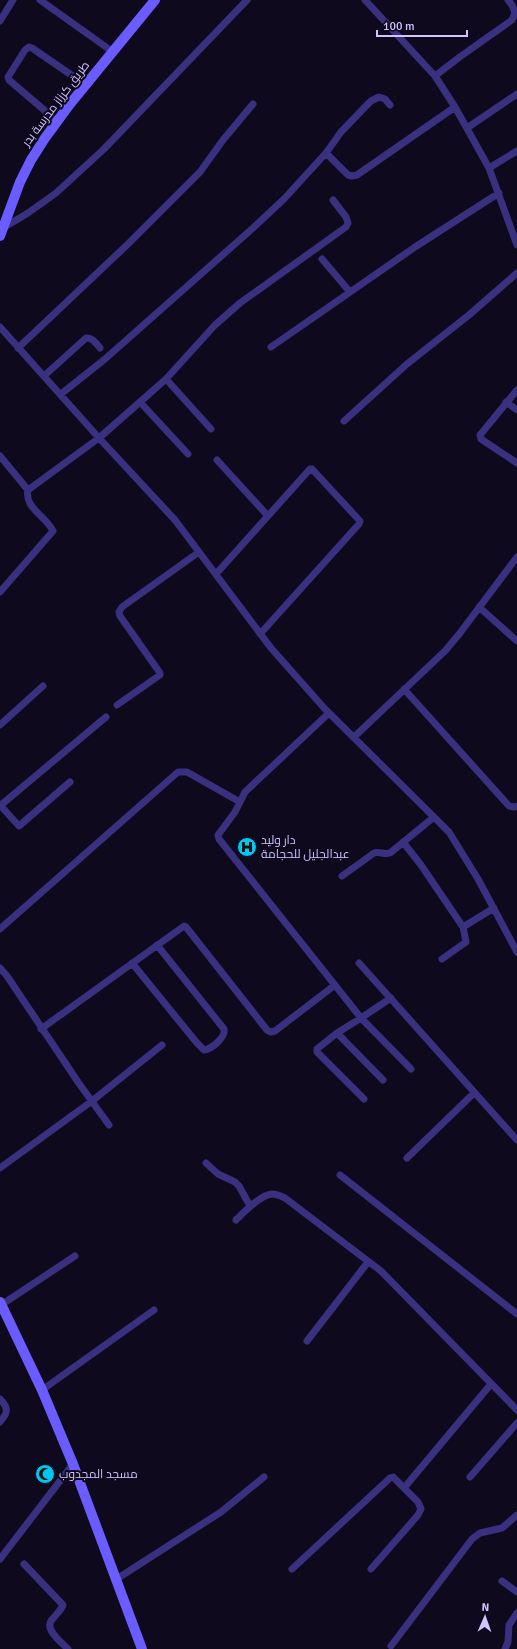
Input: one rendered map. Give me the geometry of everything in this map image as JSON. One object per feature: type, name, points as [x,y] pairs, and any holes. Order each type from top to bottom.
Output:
[{"type":"street","points":[[0,21],[12,0]]},
{"type":"street","points":[[40,0],[113,52]]},
{"type":"street","name":"طريق كرزاز مدرسة بدر","points":[[1,232],[20,182],[31,160],[57,121],[155,0]]},
{"type":"street","points":[[1,232],[56,193],[104,149],[247,0]]},
{"type":"street","points":[[365,0],[435,76],[455,107],[489,168],[500,193],[517,245]]},
{"type":"street","points":[[435,76],[512,20],[515,14],[508,0]]},
{"type":"street","points":[[57,121],[9,80],[8,77],[25,50],[29,47],[32,48],[86,85]]},
{"type":"street","points":[[467,128],[517,94]]},
{"type":"street","points":[[60,394],[105,359],[254,228],[284,199],[326,153],[341,132],[371,101],[379,97],[385,99],[390,105]]},
{"type":"street","points":[[18,348],[128,244],[200,172],[253,104]]},
{"type":"street","points":[[326,153],[348,175],[357,175],[455,107]]},
{"type":"street","points":[[489,168],[517,151]]},
{"type":"street","points":[[271,347],[415,247],[500,193]]},
{"type":"street","points":[[0,592],[52,531],[30,504],[27,497],[28,490],[99,438],[140,402],[166,378],[214,325],[240,303],[346,227],[348,222],[346,217],[333,200]]},
{"type":"street","points":[[322,259],[350,292]]},
{"type":"street","points":[[344,421],[407,364],[469,315],[517,273]]},
{"type":"street","points":[[0,327],[99,438],[175,520],[271,648],[329,713],[449,832],[478,879],[517,952]]},
{"type":"street","points":[[44,376],[86,338],[92,340],[100,348]]},
{"type":"street","points":[[166,378],[211,429]]},
{"type":"street","points":[[517,390],[480,435],[481,439],[517,463]]},
{"type":"street","points":[[140,402],[188,454]]},
{"type":"street","points":[[506,402],[517,410]]},
{"type":"street","points":[[0,456],[28,490]]},
{"type":"street","points":[[217,460],[268,516]]},
{"type":"street","points":[[216,574],[310,469],[312,469],[360,522],[260,634]]},
{"type":"street","points":[[117,705],[160,676],[160,673],[120,616],[119,612],[122,607],[199,552]]},
{"type":"street","points":[[354,737],[445,651],[517,557]]},
{"type":"street","points":[[480,607],[517,641]]},
{"type":"street","points":[[0,725],[43,686]]},
{"type":"street","points":[[404,689],[509,806],[517,806]]},
{"type":"street","points":[[329,713],[245,792],[235,812],[220,830],[218,835],[219,839],[361,1018],[411,1069]]},
{"type":"street","points":[[70,782],[19,826],[0,805],[106,717]]},
{"type":"street","points":[[0,929],[178,772],[187,772],[240,802]]},
{"type":"street","points":[[342,876],[372,854],[378,852],[384,854],[390,853],[434,817]]},
{"type":"street","points":[[403,842],[421,865],[463,927],[466,942],[442,959]]},
{"type":"street","points":[[463,927],[494,908]]},
{"type":"street","points":[[41,1029],[181,927],[186,927],[267,1030],[271,1032],[275,1031],[335,985]]},
{"type":"street","points":[[132,963],[197,1043],[204,1050],[209,1049],[224,1036],[224,1029],[157,945]]},
{"type":"street","points":[[359,963],[517,1140]]},
{"type":"street","points":[[0,968],[109,1125]]},
{"type":"street","points":[[364,1099],[317,1052],[318,1047],[391,998]]},
{"type":"street","points":[[337,1033],[383,1080]]},
{"type":"street","points":[[0,1168],[92,1101],[162,1045]]},
{"type":"street","points":[[407,1158],[474,1093]]},
{"type":"street","points":[[206,1163],[218,1174],[235,1182],[239,1186],[250,1206]]},
{"type":"street","points":[[340,1175],[517,1314]]},
{"type":"street","points":[[236,1220],[250,1206],[267,1195],[274,1194],[284,1198],[381,1271],[517,1410]]},
{"type":"street","points":[[75,1256],[2,1310],[42,1390],[73,1464],[142,1649]]},
{"type":"street","points":[[307,1341],[368,1262]]},
{"type":"street","points":[[42,1390],[154,1310]]},
{"type":"street","points":[[404,1488],[491,1384]]},
{"type":"street","points":[[0,1399],[6,1405],[7,1409],[6,1415],[0,1422]]},
{"type":"street","points":[[470,1477],[517,1423]]},
{"type":"street","points":[[0,1559],[73,1464]]},
{"type":"street","points":[[115,1580],[221,1512],[264,1477]]},
{"type":"street","points":[[292,1568],[390,1478],[393,1477],[418,1502],[421,1510],[371,1569]]},
{"type":"street","points":[[391,1646],[472,1539],[480,1533],[502,1528],[517,1515]]},
{"type":"street","points":[[24,1564],[63,1605],[50,1622],[50,1626],[51,1631],[68,1649]]},
{"type":"street","points":[[502,1581],[517,1592]]},
{"type":"street","points":[[505,1649],[508,1642],[509,1625],[517,1613]]},
{"type":"place","name":"دار وليد عبدالجليل للحجامة","points":[[247,847]]},
{"type":"place","name":"مسجد المجدوب","points":[[45,1474]]}]
